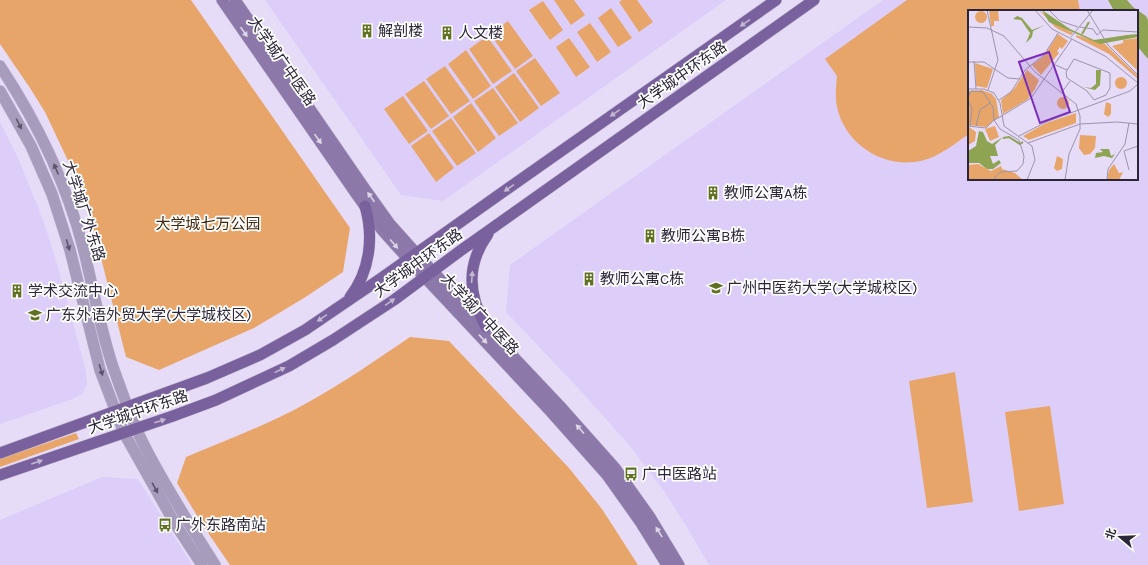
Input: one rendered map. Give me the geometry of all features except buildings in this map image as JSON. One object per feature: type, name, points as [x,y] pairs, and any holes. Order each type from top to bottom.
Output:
[{"type":"main road","name":"大学城广中医路","points":[[222,0],[382,230],[412,256],[429,274],[607,475],[641,523],[667,565]]},
{"type":"main road","name":"大学城广中医路","points":[[235,0],[412,256]]},
{"type":"main road","name":"大学城中环东路","points":[[0,453],[128,408],[207,378],[260,355],[305,330],[776,0]]},
{"type":"main road","name":"大学城中环东路","points":[[0,475],[216,400],[289,366],[360,323],[814,0]]},
{"type":"main road","points":[[346,302],[353,293],[363,274],[369,254],[370,235],[365,206]]},
{"type":"main road","points":[[486,327],[474,302],[471,284],[475,256],[494,227]]},
{"type":"main road","name":"大学城广中医路","points":[[429,274],[486,327],[559,405],[615,468],[650,518],[679,565]]},
{"type":"street","name":"大学城广外东路","points":[[0,66],[32,119],[64,189],[83,246],[113,366],[128,408],[143,442],[178,506],[215,565]]},
{"type":"street","name":"大学城广外东路","points":[[0,91],[31,146],[52,194],[70,250],[100,370],[124,433],[174,522],[202,565]]},
{"type":"shaded area","points":[[265,0],[726,0],[443,201],[401,195]]},
{"type":"shaded area","name":"广州中医药大学(大学城校区)","points":[[883,0],[1148,0],[1148,565],[709,565],[664,491],[630,446],[578,388],[506,312],[510,265]]},
{"type":"shaded area","points":[[1108,0],[1127,0],[1137,10],[1113,10]]},
{"type":"shaded area","points":[[1138,10],[1146,16],[1148,20],[1148,59],[1138,47]]},
{"type":"shaded area","name":"广东外语外贸大学(大学城校区)","points":[[0,122],[18,158],[42,217],[56,260],[86,371],[87,384],[83,393],[73,399],[0,424]]},
{"type":"shaded area","points":[[102,477],[138,479],[192,565],[0,565],[0,520]]},
{"type":"green space","name":"大学城七万公园","points":[[0,0],[191,0],[350,228],[343,272],[304,298],[254,328],[159,370],[126,357],[93,226],[70,165],[45,112],[0,44]]},
{"type":"green space","points":[[554,0],[574,0],[585,15],[571,25]]},
{"type":"green space","points":[[622,0],[637,0],[653,22],[639,32],[619,2]]},
{"type":"green space","points":[[907,0],[1078,0],[1080,10],[968,10],[968,135],[946,150],[921,161],[893,161],[868,151],[857,142],[848,132],[841,120],[837,107],[837,76],[825,59]]},
{"type":"green space","points":[[543,1],[563,30],[550,40],[529,10]]},
{"type":"green space","points":[[611,8],[632,38],[618,47],[598,18]]},
{"type":"green space","points":[[508,21],[533,56],[515,69],[490,34]]},
{"type":"green space","points":[[590,23],[611,52],[597,62],[577,32]]},
{"type":"green space","points":[[487,36],[512,71],[493,84],[469,49]]},
{"type":"green space","points":[[569,38],[590,67],[576,77],[556,47]]},
{"type":"green space","points":[[466,50],[491,86],[473,99],[448,64]]},
{"type":"green space","points":[[535,58],[560,93],[541,106],[516,71]]},
{"type":"green space","points":[[445,66],[470,101],[451,114],[426,79]]},
{"type":"green space","points":[[514,73],[539,108],[520,122],[495,87]]},
{"type":"green space","points":[[424,81],[449,116],[431,129],[405,94]]},
{"type":"green space","points":[[493,88],[518,123],[499,136],[474,101]]},
{"type":"green space","points":[[403,96],[428,131],[409,144],[384,109]]},
{"type":"green space","points":[[471,103],[496,138],[478,152],[453,117]]},
{"type":"green space","points":[[451,118],[476,153],[457,166],[432,131]]},
{"type":"green space","points":[[429,133],[454,168],[436,182],[411,146]]},
{"type":"green space","points":[[410,337],[449,341],[569,468],[602,509],[638,565],[230,565],[204,527],[177,483],[186,457],[291,412],[346,380]]},
{"type":"green space","points":[[955,372],[973,502],[927,508],[909,381]]},
{"type":"green space","points":[[1050,406],[1064,504],[1019,511],[1005,412]]},
{"type":"green space","points":[[76,433],[79,439],[0,467],[0,459]]},
{"type":"place","name":"解剖楼","points":[[367,31]]},
{"type":"place","name":"人文楼","points":[[447,33]]},
{"type":"place","name":"教师公寓A栋","points":[[713,193]]},
{"type":"place","name":"教师公寓B栋","points":[[650,236]]},
{"type":"place","name":"教师公寓C栋","points":[[589,279]]},
{"type":"place","name":"广州中医药大学(大学城校区)","points":[[716,288]]},
{"type":"place","name":"学术交流中心","points":[[17,291]]},
{"type":"place","name":"广东外语外贸大学(大学城校区)","points":[[35,315]]},
{"type":"place","name":"广中医路站","points":[[631,474]]},
{"type":"place","name":"广外东路南站","points":[[165,525]]}]
